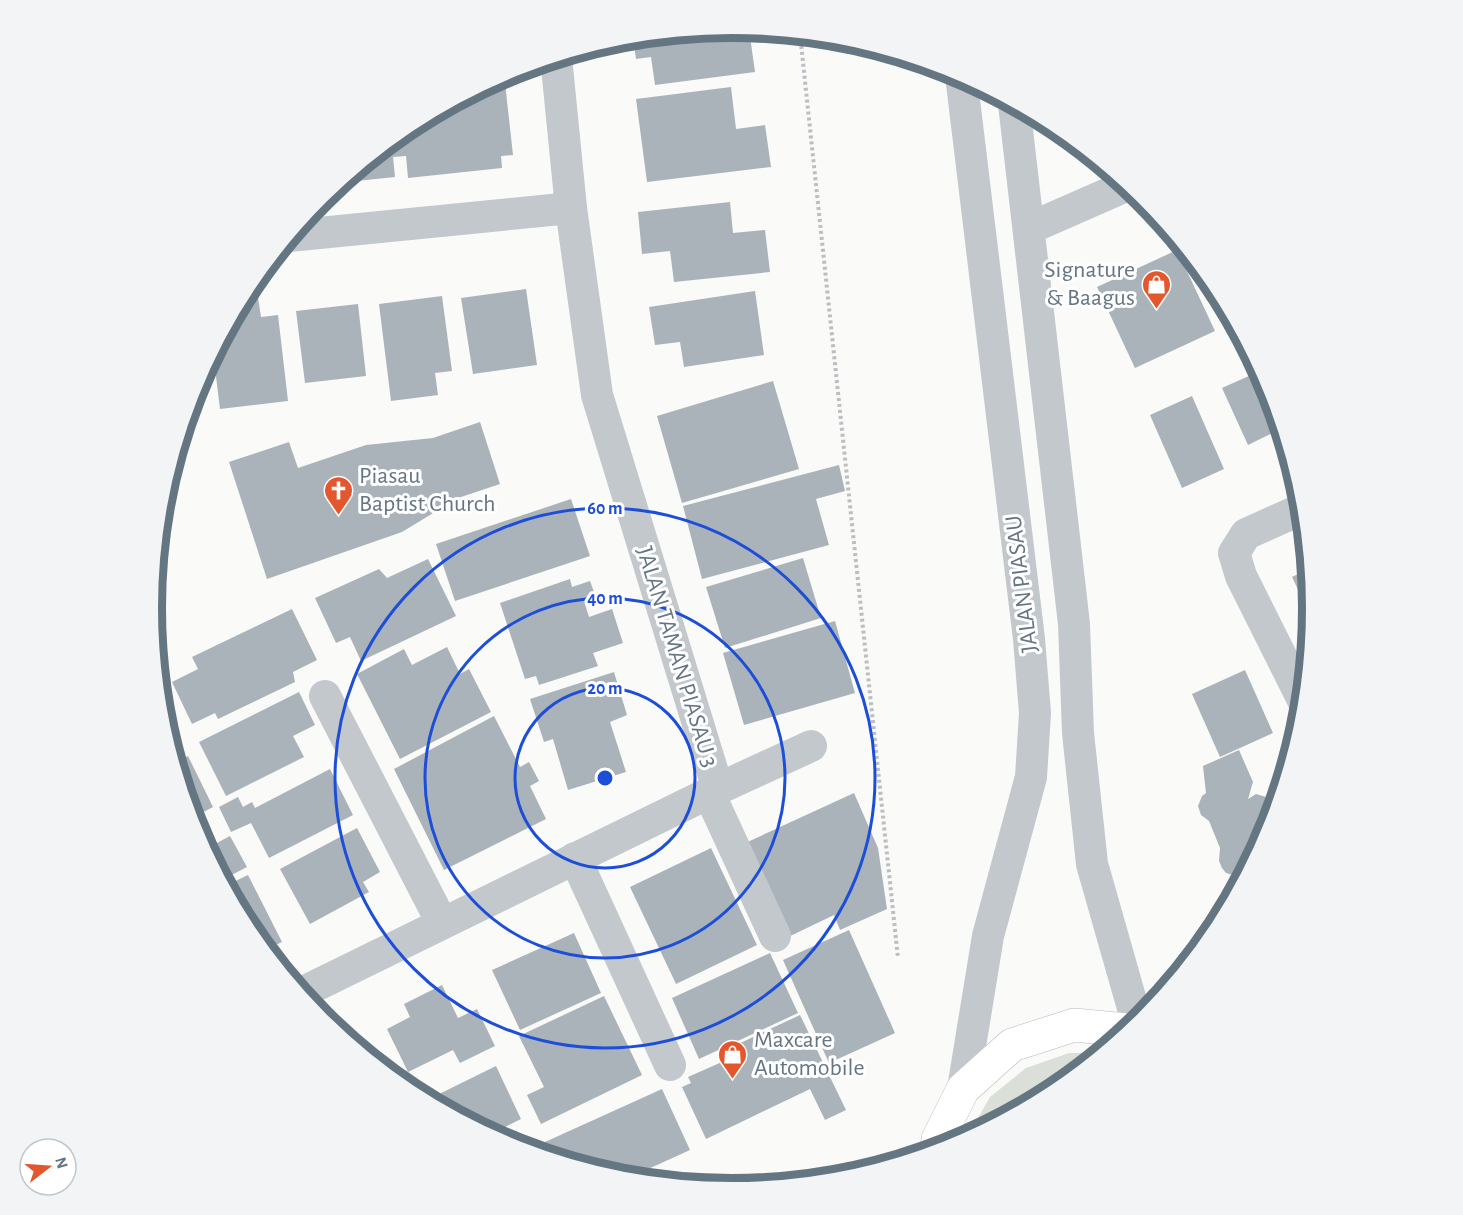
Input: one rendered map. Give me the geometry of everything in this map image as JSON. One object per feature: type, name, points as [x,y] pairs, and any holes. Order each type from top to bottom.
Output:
[{"type":"highway","points":[[937,1139],[963,1089],[1012,1045],[1074,1025],[1115,1029]]},
{"type":"street","name":"JALAN TAMAN PIASAU 3","points":[[557,65],[571,208],[597,395],[713,791]]},
{"type":"street","name":"JALAN PIASAU","points":[[962,86],[1028,627],[1035,713],[1031,777],[988,936],[963,1089]]},
{"type":"street","name":"JALAN PIASAU","points":[[1015,113],[1074,624],[1078,733],[1092,864],[1134,1012]]},
{"type":"street","points":[[1030,228],[1118,189]]},
{"type":"street","points":[[301,235],[571,208]]},
{"type":"street","points":[[1294,513],[1246,534],[1234,553],[1241,576],[1296,687]]},
{"type":"street","points":[[325,696],[442,923]]},
{"type":"street","name":"JALAN TAMAN PIASAU 3","points":[[309,989],[713,791],[811,746]]},
{"type":"street","points":[[713,791],[775,936]]},
{"type":"street","points":[[576,858],[670,1065]]},
{"type":"path","points":[[801,42],[898,958]]},
{"type":"shaded area","points":[[1069,1053],[1086,1053],[1017,1101],[975,1123],[990,1097],[1026,1068]]},
{"type":"building","points":[[750,38],[755,72],[655,85],[651,57],[636,59],[634,46],[694,39]]},
{"type":"building","points":[[505,84],[513,155],[501,156],[502,168],[408,178],[406,156],[393,157],[395,177],[353,181],[385,155],[446,114]]},
{"type":"building","points":[[731,87],[736,129],[765,125],[771,167],[647,182],[636,99]]},
{"type":"building","points":[[730,202],[733,233],[765,230],[770,272],[674,282],[670,251],[642,254],[638,212]]},
{"type":"building","name":"Signature & Baagus","points":[[1175,251],[1215,331],[1135,368],[1097,287]]},
{"type":"building","points":[[526,289],[537,365],[473,374],[461,298]]},
{"type":"building","points":[[755,291],[764,355],[684,367],[680,342],[655,345],[649,307]]},
{"type":"building","points":[[442,296],[452,371],[435,373],[438,395],[391,401],[379,304]]},
{"type":"building","points":[[254,297],[258,297],[261,317],[278,315],[288,401],[220,409],[215,367]]},
{"type":"building","points":[[358,304],[366,376],[305,383],[296,311]]},
{"type":"building","points":[[1252,375],[1274,433],[1248,445],[1222,388]]},
{"type":"building","points":[[773,381],[799,469],[682,503],[657,416]]},
{"type":"building","points":[[1192,396],[1224,469],[1182,488],[1150,415]]},
{"type":"building","name":"Piasau Baptist Church","points":[[480,422],[500,484],[458,498],[402,532],[267,579],[229,462],[289,442],[298,468],[366,445],[433,438]]},
{"type":"building","points":[[839,465],[845,491],[816,499],[829,545],[702,579],[683,506]]},
{"type":"building","points":[[571,499],[590,556],[455,601],[436,544]]},
{"type":"building","points":[[803,558],[821,618],[725,648],[706,587]]},
{"type":"building","points":[[428,559],[456,616],[361,661],[350,637],[336,643],[315,598],[379,569],[387,578]]},
{"type":"building","points":[[1300,573],[1301,597],[1292,577]]},
{"type":"building","points":[[570,579],[572,587],[590,581],[597,600],[585,604],[589,617],[612,609],[623,643],[593,653],[598,666],[539,685],[536,676],[525,679],[500,603]]},
{"type":"building","points":[[292,609],[317,660],[293,672],[295,682],[218,719],[215,713],[192,724],[172,682],[198,669],[192,657]]},
{"type":"building","points":[[835,621],[855,693],[744,725],[723,653]]},
{"type":"building","points":[[447,647],[460,674],[469,669],[491,712],[400,759],[357,674],[404,649],[412,665]]},
{"type":"building","points":[[1245,670],[1273,733],[1220,757],[1192,694]]},
{"type":"building","points":[[614,672],[627,715],[610,722],[626,772],[568,790],[553,739],[544,742],[530,699]]},
{"type":"building","points":[[299,692],[315,725],[293,736],[304,757],[226,796],[199,742]]},
{"type":"building","points":[[494,716],[520,767],[529,762],[539,781],[530,786],[546,819],[444,870],[394,769]]},
{"type":"building","points":[[1239,750],[1253,782],[1248,799],[1256,794],[1268,800],[1234,876],[1226,873],[1222,868],[1219,861],[1220,848],[1209,821],[1201,815],[1198,806],[1202,796],[1206,793],[1203,766]]},
{"type":"building","points":[[188,756],[213,807],[200,814],[192,791],[182,759]]},
{"type":"building","points":[[330,769],[353,815],[269,858],[251,823],[231,832],[219,807],[238,797],[243,807],[252,802],[255,808]]},
{"type":"building","points":[[854,793],[878,848],[887,909],[840,930],[834,915],[784,939],[741,845]]},
{"type":"building","points":[[357,828],[380,872],[363,882],[369,892],[310,924],[280,869]]},
{"type":"building","points":[[230,836],[247,867],[229,876],[213,845]]},
{"type":"building","points":[[711,848],[757,945],[676,984],[630,887]]},
{"type":"building","points":[[248,875],[282,942],[273,946],[233,882]]},
{"type":"building","points":[[849,930],[895,1033],[829,1063],[783,960]]},
{"type":"building","points":[[574,933],[601,993],[520,1030],[492,970]]},
{"type":"building","points":[[770,953],[798,1013],[699,1059],[672,998]]},
{"type":"building","points":[[442,985],[458,1018],[477,1009],[495,1046],[460,1063],[453,1050],[408,1072],[387,1029],[410,1017],[404,1004]]},
{"type":"building","points":[[604,996],[642,1075],[541,1124],[527,1095],[544,1087],[519,1036]]},
{"type":"building","points":[[800,1015],[846,1110],[825,1120],[810,1089],[706,1139],[682,1087],[691,1083],[688,1077],[740,1054],[736,1045]]},
{"type":"building","points":[[496,1066],[521,1119],[501,1129],[437,1095]]},
{"type":"building","points":[[662,1089],[690,1150],[647,1171],[584,1158],[547,1147],[545,1142]]},
{"type":"place","name":"Signature & Baagus","points":[[1156,310]]},
{"type":"place","name":"Piasau Baptist Church","points":[[338,516]]},
{"type":"place","name":"Maxcare Automobile","points":[[733,1080]]}]
